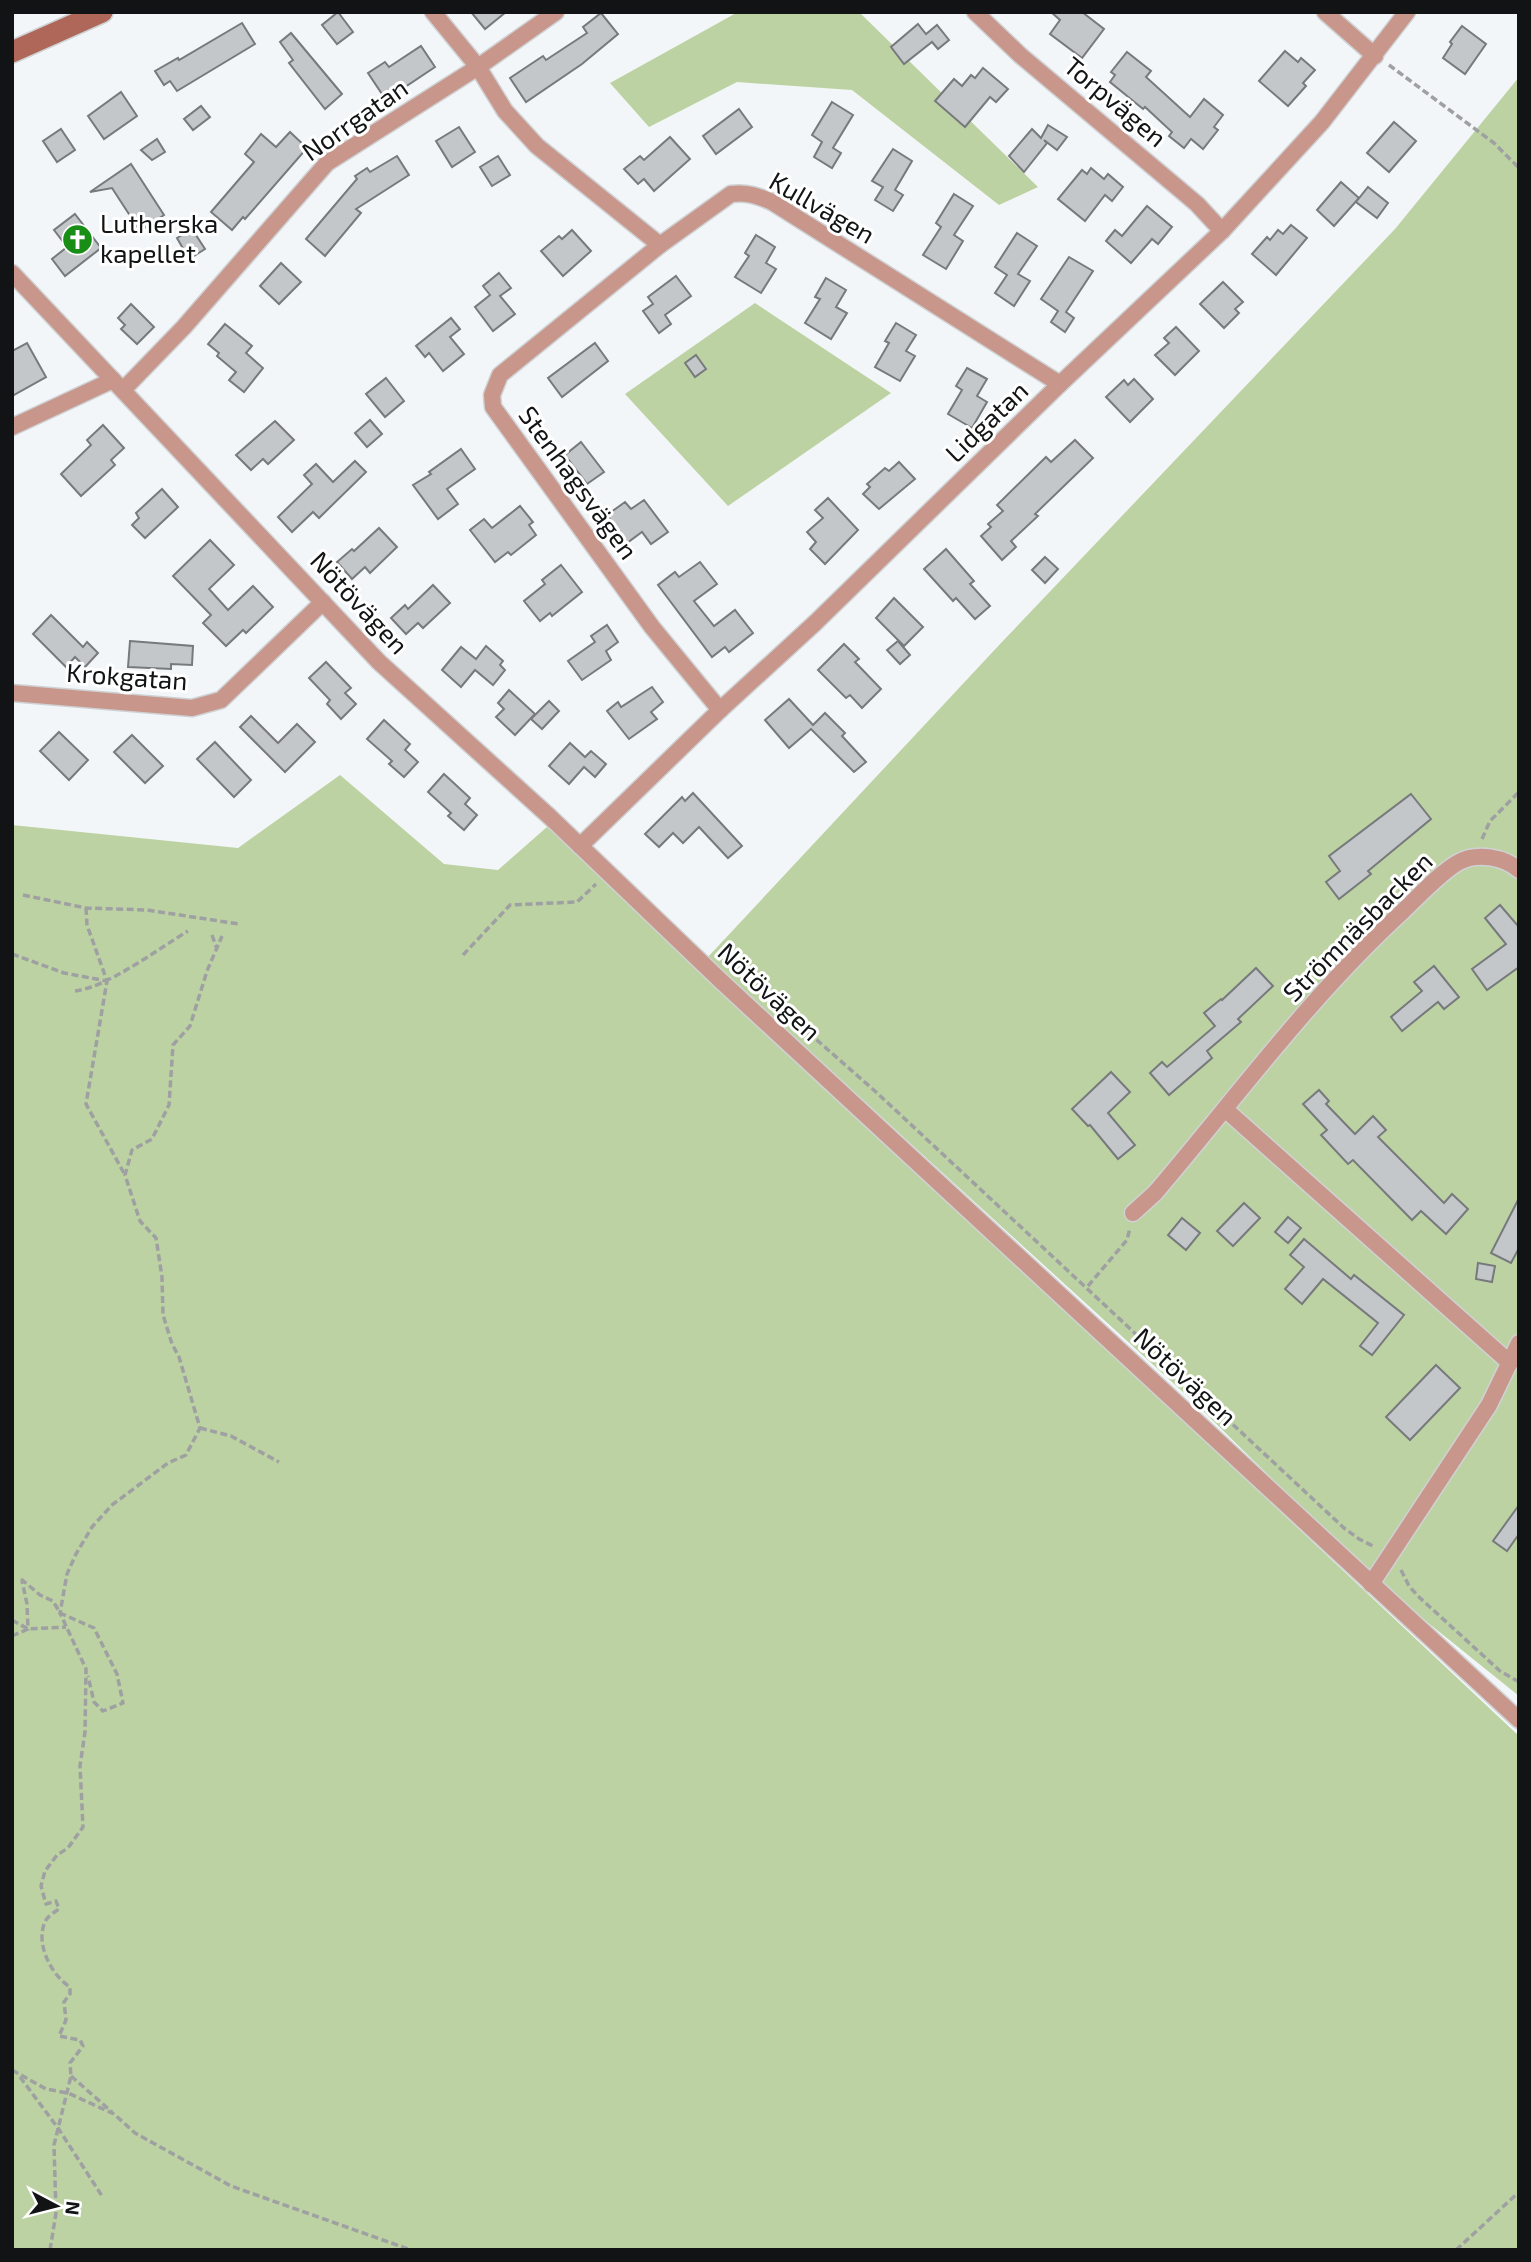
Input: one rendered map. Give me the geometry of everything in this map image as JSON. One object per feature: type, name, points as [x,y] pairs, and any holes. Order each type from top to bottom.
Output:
[{"type":"street","points":[[12,52],[102,12]]},
{"type":"street","points":[[433,12],[478,67],[505,111],[537,146],[587,189],[660,245]]},
{"type":"street","name":"Norrgatan","points":[[12,427],[118,385],[184,327],[327,163],[478,67],[556,12]]},
{"type":"street","name":"Torpvägen","points":[[975,12],[1020,54],[1198,204],[1222,231]]},
{"type":"street","points":[[1325,12],[1375,56]]},
{"type":"street","name":"Lidgatan","points":[[580,846],[1222,231],[1322,122],[1407,12]]},
{"type":"street","name":"Kullvägen","points":[[660,245],[731,194],[745,192],[758,196],[783,209],[1060,384]]},
{"type":"street","name":"Stenhagsvägen","points":[[660,245],[500,375],[492,395],[493,407],[652,627],[720,710]]},
{"type":"street","name":"Nötövägen","points":[[12,272],[379,662],[1519,1720]]},
{"type":"street","name":"Krokgatan","points":[[12,693],[192,708],[209,705],[221,699],[249,675],[323,602]]},
{"type":"street","points":[[1480,857],[1509,862],[1519,870]]},
{"type":"street","name":"Strömnäsbacken","points":[[1133,1213],[1155,1194],[1339,973],[1381,931],[1459,862],[1480,857]]},
{"type":"street","points":[[1226,1110],[1510,1363]]},
{"type":"street","points":[[1371,1584],[1489,1405],[1519,1343]]},
{"type":"path","points":[[1375,56],[1494,143],[1519,167]]},
{"type":"path","points":[[1480,857],[1483,832],[1490,821],[1519,792]]},
{"type":"path","points":[[463,955],[510,905],[577,902],[607,872]]},
{"type":"path","points":[[23,895],[86,908],[147,910],[239,924]]},
{"type":"path","points":[[60,1613],[67,1574],[92,1527],[130,1490],[168,1463],[186,1455],[200,1428],[179,1357],[163,1315],[162,1277],[156,1238],[140,1221],[125,1175],[86,1104],[107,981],[87,925],[86,908]]},
{"type":"path","points":[[75,992],[107,981],[188,931]]},
{"type":"path","points":[[212,935],[217,949]]},
{"type":"path","points":[[125,1175],[132,1150],[152,1139],[169,1105],[173,1045],[190,1026],[207,971],[222,936]]},
{"type":"path","points":[[12,954],[64,973],[107,981]]},
{"type":"path","points":[[790,1023],[818,1041],[866,1083],[1344,1528],[1396,1561],[1409,1586],[1419,1597],[1500,1671],[1519,1682]]},
{"type":"path","points":[[1087,1287],[1126,1240],[1133,1213]]},
{"type":"path","points":[[200,1428],[231,1436],[279,1462]]},
{"type":"path","points":[[28,1629],[27,1604],[21,1579],[40,1595],[53,1601],[86,1669],[94,1702],[103,1711],[123,1703],[117,1674],[94,1628],[60,1613]]},
{"type":"path","points":[[12,1620],[28,1629]]},
{"type":"path","points":[[12,1636],[28,1629],[66,1627]]},
{"type":"path","points":[[50,2250],[56,2213],[54,2145],[68,2093],[70,2063],[83,2046],[80,2040],[59,2036],[66,2020],[64,2002],[70,1994],[70,1987],[60,1981],[50,1967],[45,1950],[42,1934],[47,1918],[59,1909],[56,1901],[46,1904],[41,1886],[45,1871],[57,1855],[68,1848],[83,1827],[80,1805],[83,1780],[80,1766],[85,1732],[86,1669]]},
{"type":"path","points":[[12,2070],[46,2089],[68,2093],[114,2115]]},
{"type":"path","points":[[19,2075],[58,2128],[102,2196]]},
{"type":"path","points":[[71,2076],[135,2133],[231,2186],[411,2250]]},
{"type":"path","points":[[1456,2250],[1519,2192]]},
{"type":"green space","points":[[738,12],[859,12],[1038,187],[999,205],[852,90],[737,82],[649,127],[610,83]]},
{"type":"green space","points":[[1519,77],[1519,1696],[1376,1581],[1194,1402],[707,958],[1001,643],[1395,229]]},
{"type":"green space","points":[[755,303],[891,393],[728,506],[625,394]]},
{"type":"green space","points":[[340,775],[444,864],[498,870],[556,819],[717,982],[1519,1736],[1519,2250],[12,2250],[12,825],[238,848]]},
{"type":"building","points":[[338,12],[353,32],[337,44],[322,25]]},
{"type":"building","points":[[471,12],[506,12],[485,29]]},
{"type":"building","points":[[1051,12],[1082,12],[1104,29],[1082,58],[1050,34],[1060,20]]},
{"type":"building","points":[[601,13],[618,34],[582,64],[526,102],[510,78],[543,56],[546,60],[587,33],[583,27]]},
{"type":"building","points":[[242,23],[255,44],[177,91],[170,81],[164,85],[155,71]]},
{"type":"building","points":[[918,24],[926,34],[937,25],[949,40],[938,49],[932,42],[904,64],[891,47]]},
{"type":"building","points":[[1462,26],[1486,44],[1465,74],[1443,58],[1452,44],[1450,42]]},
{"type":"building","points":[[291,33],[342,94],[325,109],[289,63],[293,60],[280,42]]},
{"type":"building","points":[[421,46],[435,67],[399,91],[397,88],[384,97],[368,73],[385,62],[389,67]]},
{"type":"building","points":[[1285,51],[1298,62],[1301,58],[1315,70],[1303,83],[1306,86],[1288,106],[1259,81]]},
{"type":"building","points":[[1127,52],[1151,71],[1146,77],[1190,117],[1204,99],[1223,115],[1214,127],[1218,130],[1203,149],[1191,139],[1184,148],[1169,136],[1172,132],[1145,107],[1143,109],[1110,82],[1115,75],[1111,72]]},
{"type":"building","points":[[983,68],[1008,89],[996,102],[990,97],[965,127],[935,101],[954,79],[962,86],[971,75],[975,78]]},
{"type":"building","points":[[121,92],[137,116],[104,139],[88,116]]},
{"type":"building","points":[[832,102],[853,115],[833,148],[841,153],[832,168],[814,157],[822,142],[812,135]]},
{"type":"building","points":[[201,106],[210,117],[193,130],[184,119]]},
{"type":"building","points":[[739,109],[752,127],[716,154],[703,136]]},
{"type":"building","points":[[1394,122],[1416,141],[1389,172],[1367,153]]},
{"type":"building","points":[[1048,125],[1067,137],[1057,150],[1044,140],[1047,143],[1024,172],[1009,156],[1032,129],[1041,138]]},
{"type":"building","points":[[459,127],[475,152],[452,167],[436,141]]},
{"type":"building","points":[[61,129],[75,150],[57,162],[43,141]]},
{"type":"building","points":[[290,132],[307,148],[245,219],[243,217],[232,230],[211,212],[254,162],[245,154],[261,134],[276,147]]},
{"type":"building","points":[[670,137],[690,159],[654,191],[644,179],[638,184],[624,169],[640,156],[644,160]]},
{"type":"building","points":[[157,139],[165,152],[152,160],[141,150]]},
{"type":"building","points":[[893,149],[912,161],[895,190],[903,195],[893,211],[875,200],[883,187],[872,181]]},
{"type":"building","points":[[397,156],[409,175],[356,209],[361,213],[325,256],[306,239],[357,179],[355,176],[367,168],[370,172]]},
{"type":"building","points":[[498,156],[510,175],[492,186],[480,167]]},
{"type":"building","points":[[131,164],[164,215],[140,231],[112,188],[90,192]]},
{"type":"building","points":[[1091,168],[1104,179],[1108,174],[1123,187],[1112,201],[1105,195],[1085,221],[1058,199],[1082,170],[1087,174]]},
{"type":"building","points":[[1341,182],[1359,198],[1334,226],[1317,210]]},
{"type":"building","points":[[1368,187],[1388,203],[1377,218],[1356,202]]},
{"type":"building","points":[[954,194],[973,206],[954,235],[963,241],[946,269],[923,255],[941,227],[936,223]]},
{"type":"building","points":[[1147,206],[1172,227],[1158,244],[1152,239],[1131,263],[1106,241],[1115,230],[1122,236]]},
{"type":"building","name":"Lutherska kapellet","points":[[75,214],[101,248],[65,276],[52,259],[67,247],[54,230]]},
{"type":"building","points":[[1291,225],[1307,238],[1276,275],[1252,254],[1267,237],[1270,240],[1278,230],[1283,234]]},
{"type":"building","points":[[192,229],[205,249],[189,259],[177,238]]},
{"type":"building","points":[[572,230],[591,251],[563,276],[541,251],[559,236],[562,239]]},
{"type":"building","points":[[1017,233],[1037,246],[1018,274],[1030,281],[1014,306],[995,293],[1007,275],[995,267]]},
{"type":"building","points":[[756,235],[775,247],[766,263],[776,269],[761,293],[735,277],[749,256],[745,253]]},
{"type":"building","points":[[1069,257],[1093,271],[1066,312],[1074,318],[1065,332],[1051,322],[1058,311],[1041,299]]},
{"type":"building","points":[[281,263],[301,282],[279,304],[260,286]]},
{"type":"building","points":[[499,273],[511,288],[500,296],[515,314],[493,331],[475,307],[490,295],[483,286]]},
{"type":"building","points":[[676,276],[691,296],[665,315],[671,324],[659,333],[643,311],[653,304],[648,297]]},
{"type":"building","points":[[826,278],[846,290],[836,307],[847,313],[831,339],[805,323],[820,299],[815,297]]},
{"type":"building","points":[[1223,282],[1243,302],[1235,309],[1239,313],[1224,328],[1200,304]]},
{"type":"building","points":[[131,304],[154,327],[137,344],[121,329],[125,325],[118,318]]},
{"type":"building","points":[[451,318],[460,329],[450,337],[464,354],[443,371],[429,353],[425,357],[416,346]]},
{"type":"building","points":[[896,323],[916,335],[906,351],[915,356],[900,381],[875,367],[889,343],[885,341]]},
{"type":"building","points":[[225,324],[252,346],[246,353],[263,368],[244,392],[229,380],[236,372],[217,356],[219,353],[208,344]]},
{"type":"building","points":[[1176,327],[1199,351],[1175,375],[1155,355],[1169,343],[1164,338]]},
{"type":"building","points":[[27,343],[46,377],[12,396],[12,351]]},
{"type":"building","points":[[595,343],[608,361],[562,397],[548,378]]},
{"type":"building","points":[[696,355],[706,369],[695,377],[685,363]]},
{"type":"building","points":[[967,368],[987,379],[977,396],[987,402],[972,428],[948,414],[962,390],[956,386]]},
{"type":"building","points":[[386,378],[404,401],[385,417],[366,394]]},
{"type":"building","points":[[1134,379],[1153,399],[1130,422],[1106,397],[1124,380],[1128,385]]},
{"type":"building","points":[[370,420],[382,434],[367,447],[355,433]]},
{"type":"building","points":[[275,421],[294,440],[268,464],[263,459],[251,470],[236,455]]},
{"type":"building","points":[[103,425],[124,448],[111,460],[115,465],[81,496],[61,474],[91,445],[87,440]]},
{"type":"building","points":[[1075,440],[1093,458],[1035,514],[1038,516],[1011,541],[1016,547],[1002,560],[981,536],[991,527],[988,524],[1003,511],[997,505],[1046,457],[1051,462]]},
{"type":"building","points":[[581,442],[604,472],[587,484],[565,455]]},
{"type":"building","points":[[461,449],[475,469],[447,489],[458,504],[438,519],[413,485]]},
{"type":"building","points":[[355,461],[366,472],[319,518],[313,512],[292,532],[278,517],[312,484],[304,475],[316,464],[333,482]]},
{"type":"building","points":[[899,462],[915,479],[879,509],[863,494],[870,487],[867,484],[885,468],[889,471]]},
{"type":"building","points":[[162,489],[178,507],[145,538],[132,525],[139,518],[136,513]]},
{"type":"building","points":[[828,498],[858,530],[825,564],[810,549],[816,542],[807,532],[823,518],[815,510]]},
{"type":"building","points":[[644,500],[668,532],[651,544],[642,532],[627,543],[607,515],[625,502],[631,509]]},
{"type":"building","points":[[520,506],[533,522],[529,525],[536,535],[511,555],[508,552],[495,562],[470,530],[484,519],[492,528]]},
{"type":"building","points":[[379,528],[397,547],[370,573],[365,567],[352,579],[337,562],[352,549],[354,551]]},
{"type":"building","points":[[210,540],[234,565],[209,589],[228,610],[253,586],[273,607],[246,633],[243,630],[226,646],[203,623],[211,615],[173,576]]},
{"type":"building","points":[[946,549],[974,581],[970,584],[990,606],[975,619],[956,598],[953,601],[924,569]]},
{"type":"building","points":[[1045,557],[1058,569],[1045,583],[1032,570]]},
{"type":"building","points":[[700,562],[717,584],[694,601],[714,626],[735,610],[753,633],[729,652],[725,647],[712,657],[658,585],[675,572],[679,577]]},
{"type":"building","points":[[561,565],[582,592],[552,616],[550,613],[540,621],[524,601],[545,584],[542,580]]},
{"type":"building","points":[[433,585],[450,603],[423,628],[418,623],[406,634],[391,618],[405,605],[408,609]]},
{"type":"building","points":[[894,598],[923,627],[904,646],[876,618]]},
{"type":"building","points":[[51,615],[83,647],[87,642],[98,653],[85,667],[75,657],[66,667],[33,634]]},
{"type":"building","points":[[607,625],[618,642],[606,651],[611,660],[582,680],[568,661],[595,642],[591,636]]},
{"type":"building","points":[[130,641],[193,646],[192,665],[171,664],[171,669],[128,667]]},
{"type":"building","points":[[898,641],[910,655],[900,664],[887,650]]},
{"type":"building","points":[[844,644],[859,659],[855,662],[881,689],[862,708],[850,695],[846,698],[818,670]]},
{"type":"building","points":[[486,646],[503,661],[500,665],[505,670],[493,685],[475,670],[461,687],[442,670],[461,647],[476,659]]},
{"type":"building","points":[[326,662],[351,688],[345,693],[356,704],[341,719],[327,704],[330,700],[309,678]]},
{"type":"building","points":[[652,687],[663,702],[651,712],[657,719],[629,739],[607,711],[618,702],[621,707]]},
{"type":"building","points":[[509,690],[535,714],[515,735],[496,717],[504,709],[498,703]]},
{"type":"building","points":[[789,699],[813,725],[825,713],[845,733],[842,736],[866,762],[854,772],[811,729],[789,748],[765,720]]},
{"type":"building","points":[[549,701],[559,711],[542,729],[531,719]]},
{"type":"building","points":[[251,716],[278,743],[297,724],[315,742],[285,772],[240,727]]},
{"type":"building","points":[[384,720],[410,744],[405,750],[418,762],[404,777],[389,764],[392,761],[367,739]]},
{"type":"building","points":[[59,732],[88,760],[69,780],[40,751]]},
{"type":"building","points":[[132,735],[163,766],[145,783],[114,752]]},
{"type":"building","points":[[215,742],[251,780],[234,797],[197,759]]},
{"type":"building","points":[[570,743],[585,757],[591,751],[606,764],[595,777],[584,767],[569,784],[549,766]]},
{"type":"building","points":[[444,774],[470,798],[465,804],[477,815],[464,830],[448,816],[451,813],[428,792]]},
{"type":"building","points":[[693,793],[742,846],[728,858],[699,827],[683,843],[673,833],[659,847],[645,834],[682,797],[685,801]]},
{"type":"building","points":[[1411,794],[1431,819],[1368,871],[1371,874],[1339,899],[1326,882],[1340,871],[1329,856]]},
{"type":"building","points":[[1500,905],[1519,927],[1519,967],[1487,990],[1472,969],[1506,944],[1485,918]]},
{"type":"building","points":[[1434,966],[1459,997],[1444,1009],[1438,1002],[1402,1031],[1391,1017],[1422,991],[1414,982]]},
{"type":"building","points":[[1256,968],[1273,986],[1238,1019],[1241,1022],[1207,1051],[1212,1058],[1169,1095],[1150,1073],[1162,1062],[1167,1067],[1215,1026],[1204,1013]]},
{"type":"building","points":[[1111,1072],[1130,1092],[1108,1113],[1135,1145],[1118,1159],[1090,1125],[1072,1109]]},
{"type":"building","points":[[1319,1090],[1329,1101],[1326,1104],[1355,1134],[1373,1116],[1386,1130],[1378,1137],[1444,1203],[1452,1194],[1468,1209],[1446,1234],[1421,1211],[1412,1220],[1353,1160],[1348,1164],[1321,1135],[1327,1130],[1303,1104]]},
{"type":"building","points":[[1519,1198],[1519,1248],[1511,1263],[1491,1253]]},
{"type":"building","points":[[1244,1203],[1260,1218],[1233,1246],[1217,1231]]},
{"type":"building","points":[[1288,1217],[1301,1228],[1288,1243],[1275,1232]]},
{"type":"building","points":[[1182,1218],[1200,1233],[1186,1250],[1168,1235]]},
{"type":"building","points":[[1304,1239],[1351,1279],[1354,1275],[1404,1315],[1372,1355],[1360,1346],[1378,1323],[1323,1279],[1302,1304],[1285,1289],[1304,1267],[1290,1255]]},
{"type":"building","points":[[1478,1263],[1495,1266],[1492,1282],[1476,1279]]},
{"type":"building","points":[[1436,1365],[1460,1388],[1410,1440],[1386,1417]]},
{"type":"building","points":[[1519,1505],[1519,1534],[1507,1551],[1493,1541]]},
{"type":"place","name":"Lutherska kapellet","points":[[77,239]]}]
